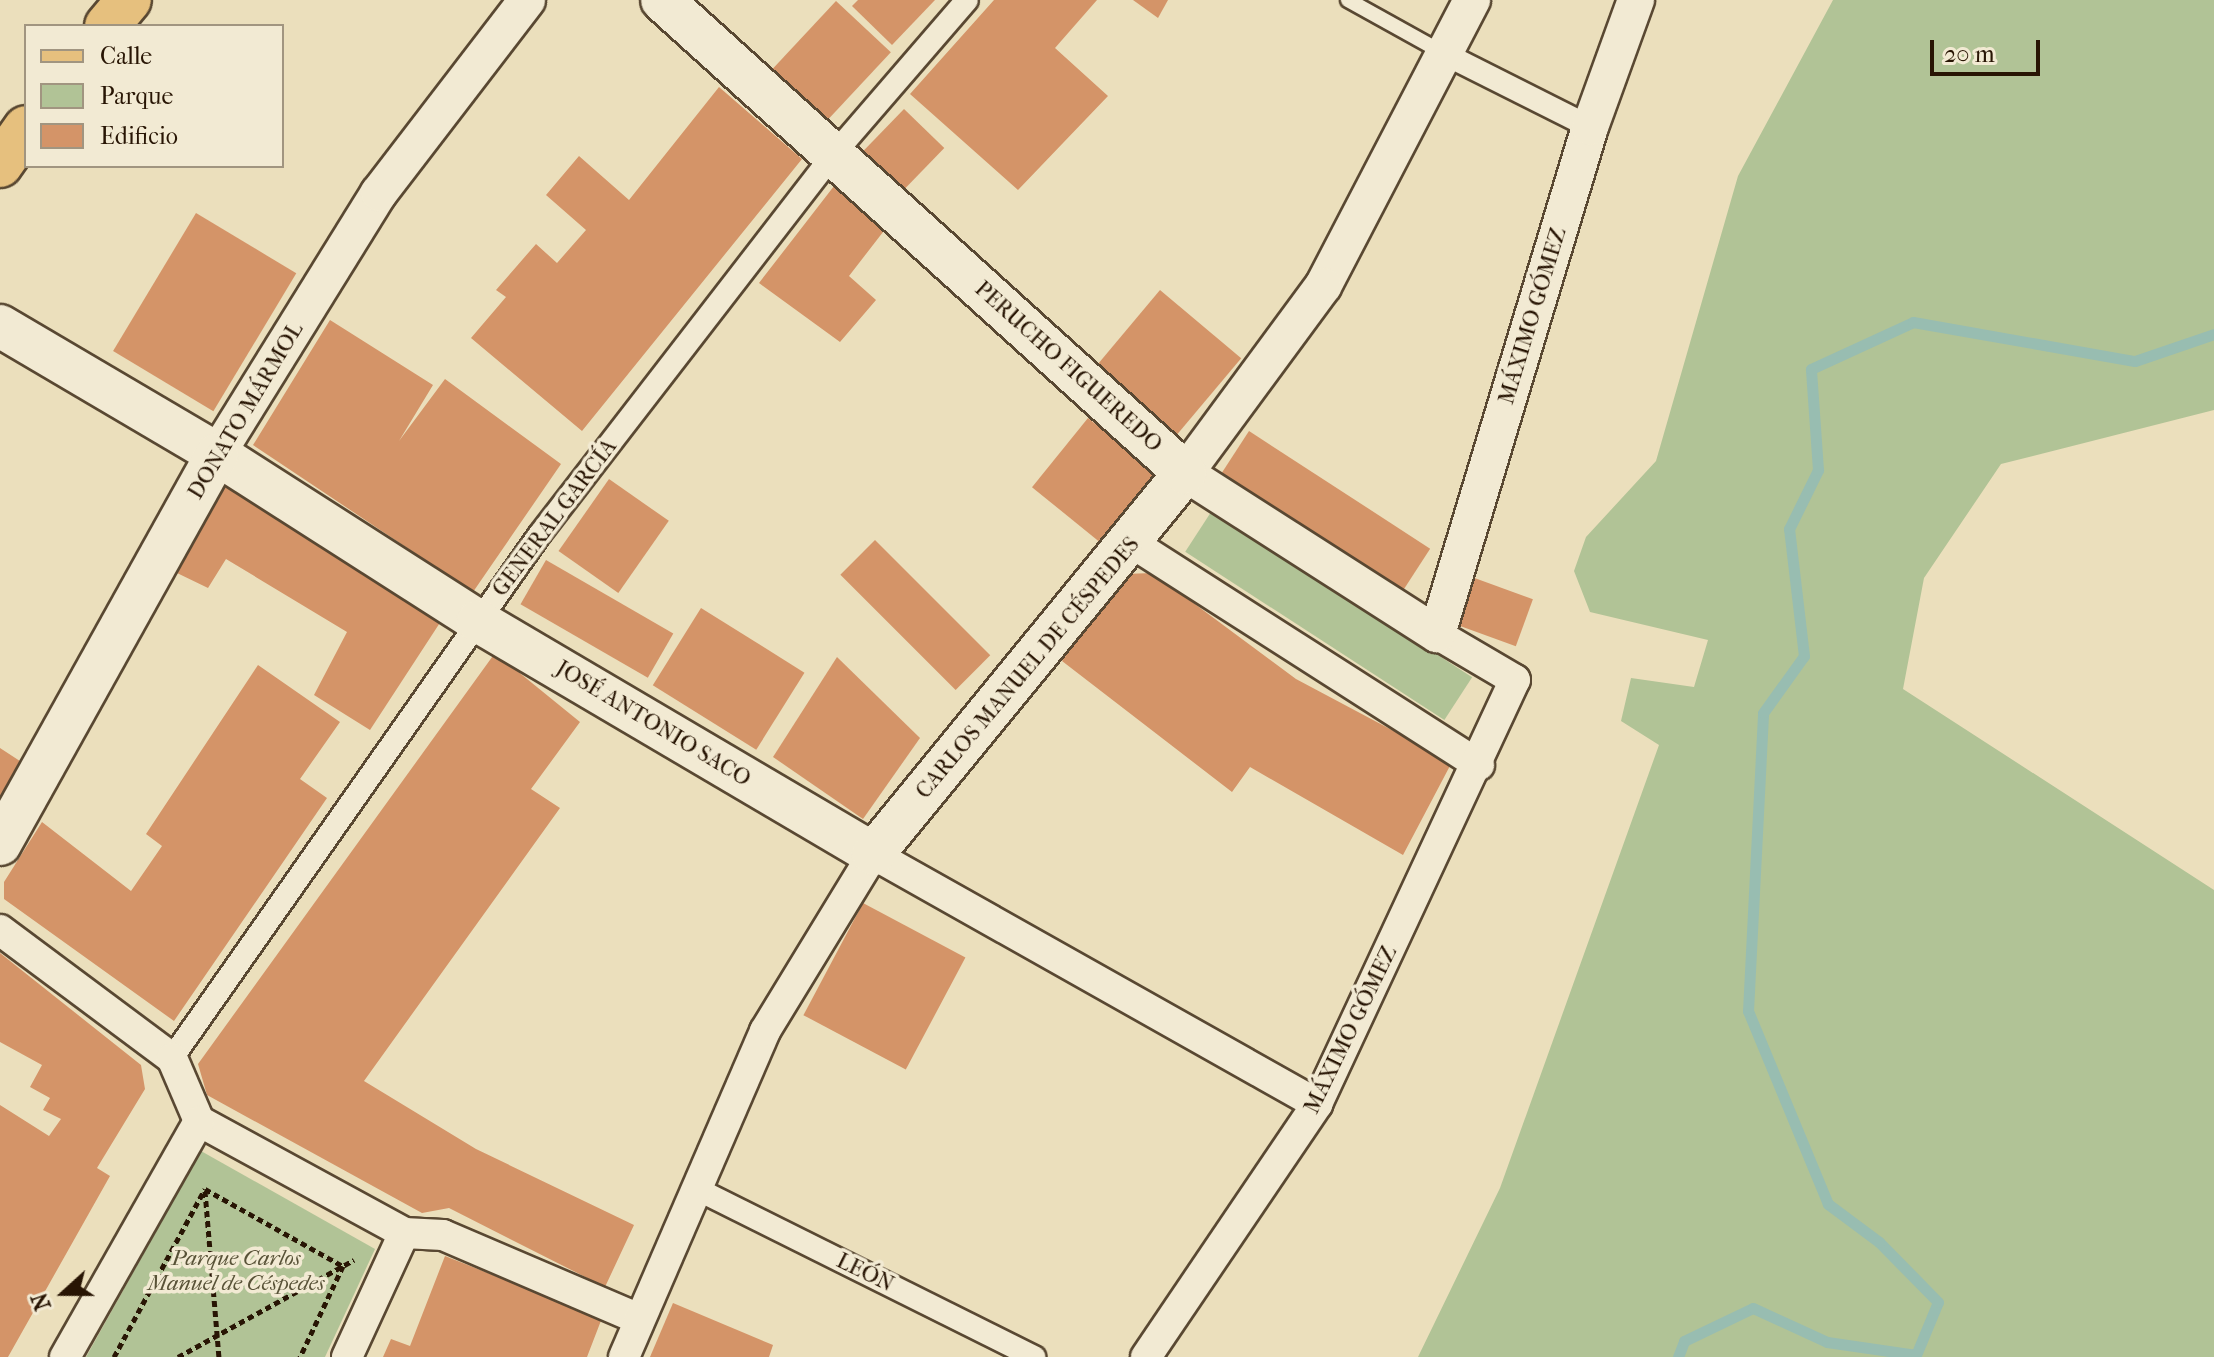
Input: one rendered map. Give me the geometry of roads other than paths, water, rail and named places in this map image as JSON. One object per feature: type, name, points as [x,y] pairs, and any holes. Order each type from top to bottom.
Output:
[{"type":"main road","points":[[109,24],[129,0]]},
{"type":"main road","name":"PERUCHO FIGUEREDO","points":[[662,0],[1185,473]]},
{"type":"main road","points":[[0,165],[24,131]]},
{"type":"main road","name":"JOSÉ ANTONIO SACO","points":[[0,326],[217,454],[478,621],[873,854]]},
{"type":"main road","name":"DONATO MÁRMOL","points":[[0,844],[217,454]]},
{"type":"main road","name":"CARLOS MANUEL DE CÉSPEDES","points":[[873,854],[1132,543],[1185,473]]},
{"type":"street","name":"DONATO MÁRMOL","points":[[217,454],[379,193],[527,0]]},
{"type":"street","name":"GENERAL GARCÍA","points":[[172,1058],[478,621],[834,154],[967,0]]},
{"type":"street","name":"CARLOS MANUEL DE CÉSPEDES","points":[[1185,473],[1323,286],[1472,0]]},
{"type":"street","name":"MÁXIMO GÓMEZ","points":[[1437,634],[1590,127],[1636,0]]},
{"type":"street","points":[[1445,54],[1590,127]]},
{"type":"street","name":"PERUCHO FIGUEREDO","points":[[1185,473],[1437,634],[1515,680]]},
{"type":"street","points":[[1132,543],[1479,765]]},
{"type":"street","name":"MÁXIMO GÓMEZ","points":[[1146,1357],[1317,1104],[1479,765],[1515,680]]},
{"type":"street","name":"CARLOS MANUEL DE CÉSPEDES","points":[[624,1357],[765,1031],[873,854]]},
{"type":"street","name":"JOSÉ ANTONIO SACO","points":[[873,854],[1317,1104]]},
{"type":"street","points":[[0,930],[172,1058],[199,1121],[404,1233],[443,1235],[639,1319]]},
{"type":"street","points":[[65,1357],[199,1121]]},
{"type":"street","name":"LEÓN","points":[[697,1189],[1034,1357]]},
{"type":"street","points":[[347,1357],[404,1233]]},
{"type":"lane","points":[[1348,0],[1445,54]]},
{"type":"waterway","points":[[1678,1357],[1684,1341],[1753,1308],[1827,1342],[1916,1355],[1938,1302],[1879,1242],[1828,1204],[1748,1011],[1763,713],[1804,656],[1789,529],[1818,470],[1811,369],[1913,322],[2135,361],[2214,334]]},
{"type":"park label","name":"Parque Carlos Manuel de Céspedes","points":[[236,1270]]}]
